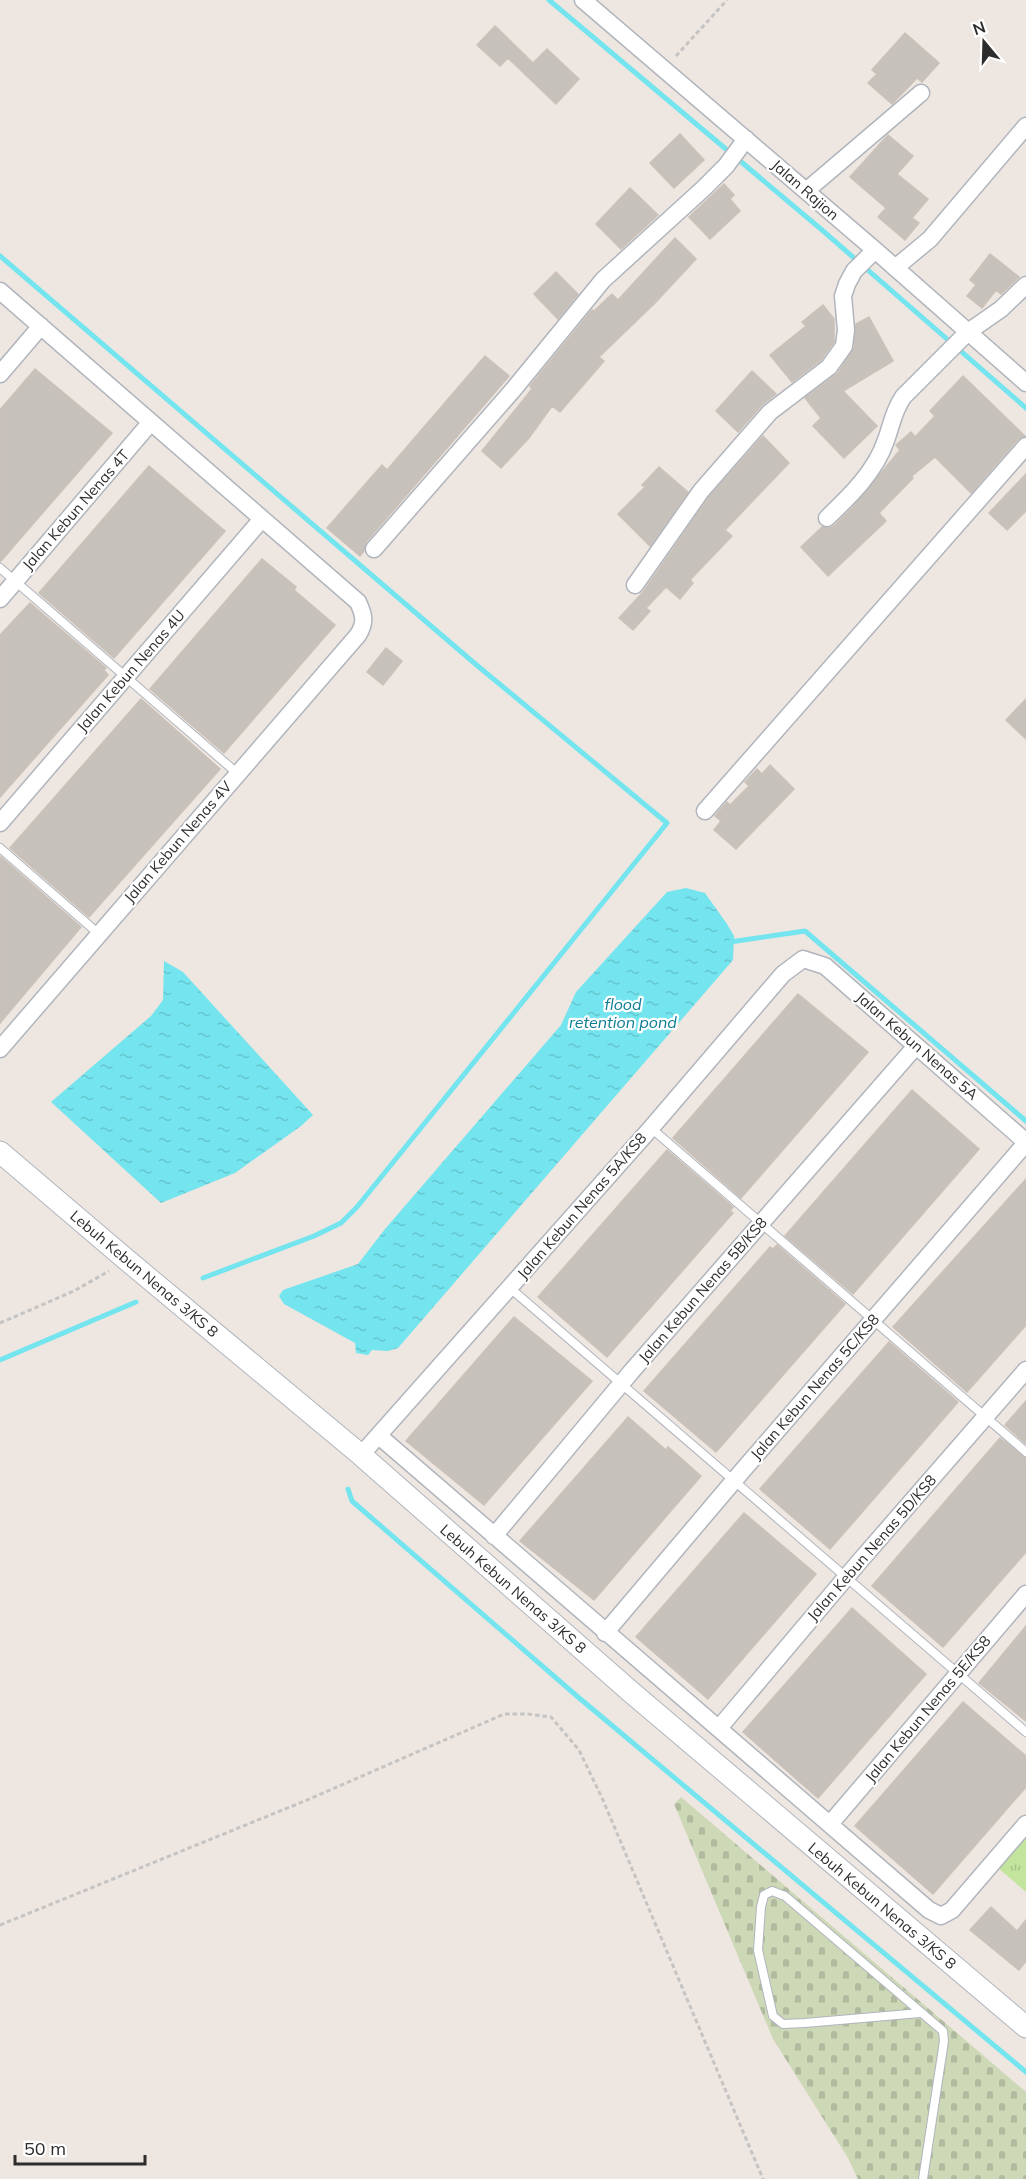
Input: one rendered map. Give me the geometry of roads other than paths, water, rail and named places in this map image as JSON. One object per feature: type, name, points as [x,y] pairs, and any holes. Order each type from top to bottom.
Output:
[{"type":"street","name":"Jalan Rajion","points":[[583,0],[743,143],[806,191],[872,252],[896,268],[965,335],[1026,383]]},
{"type":"street","points":[[806,191],[921,93]]},
{"type":"street","points":[[896,268],[930,238],[1026,126]]},
{"type":"street","points":[[374,549],[513,390],[603,280],[726,166],[743,143]]},
{"type":"street","points":[[635,585],[701,491],[770,412],[829,367],[844,346],[846,330],[843,296],[854,271],[872,252]]},
{"type":"street","points":[[827,518],[853,492],[872,467],[886,440],[889,426],[903,397],[965,335],[1000,309],[1026,285]]},
{"type":"street","points":[[0,291],[262,519]]},
{"type":"street","points":[[0,374],[41,326]]},
{"type":"street","name":"Jalan Kebun Nenas 4T","points":[[0,598],[151,422]]},
{"type":"street","points":[[705,811],[1026,446]]},
{"type":"street","name":"Jalan Kebun Nenas 4V","points":[[0,1049],[358,635],[364,625],[364,614],[358,602],[262,519]]},
{"type":"street","name":"Jalan Kebun Nenas 4U","points":[[0,823],[262,519]]},
{"type":"street","name":"Jalan Kebun Nenas 5A","points":[[803,959],[825,966],[1026,1142]]},
{"type":"street","name":"Jalan Kebun Nenas 5A/KS8","points":[[362,1455],[651,1128],[783,974],[803,959]]},
{"type":"street","name":"Jalan Kebun Nenas 5B/KS8","points":[[494,1536],[622,1383],[916,1046]]},
{"type":"street","name":"Jalan Kebun Nenas 5C/KS8","points":[[605,1633],[1026,1142]]},
{"type":"street","name":"Lebuh Kebun Nenas 3/KS 8","points":[[0,1152],[362,1455],[631,1692],[1026,2027]]},
{"type":"street","name":"Jalan Kebun Nenas 5D/KS8","points":[[719,1728],[846,1577],[1026,1370]]},
{"type":"street","points":[[379,1436],[929,1910],[941,1916],[952,1910],[1026,1824]]},
{"type":"street","name":"Jalan Kebun Nenas 5E/KS8","points":[[830,1824],[1026,1594]]},
{"type":"lane","points":[[0,568],[237,773]]},
{"type":"lane","points":[[0,848],[99,934]]},
{"type":"lane","points":[[651,1128],[1026,1452]]},
{"type":"lane","points":[[510,1288],[1026,1732]]},
{"type":"lane","points":[[920,2013],[783,2024],[773,2016],[758,1950],[764,1895],[772,1891],[785,1896],[942,2031],[944,2041],[923,2179]]},
{"type":"water","name":"flood retention pond","points":[[686,888],[705,893],[727,924],[734,936],[733,960],[398,1348],[388,1351],[372,1350],[368,1355],[356,1353],[355,1343],[284,1304],[279,1296],[283,1290],[358,1264],[385,1229],[561,1025],[576,992],[667,892]]},
{"type":"water","points":[[164,961],[183,972],[313,1115],[235,1173],[161,1203],[51,1102],[151,1016],[163,1000]]},
{"type":"waterway","points":[[549,0],[822,230],[1026,408]]},
{"type":"waterway","points":[[0,256],[473,662],[667,823],[357,1207],[341,1223],[314,1236],[203,1278]]},
{"type":"waterway","points":[[730,942],[805,931],[1026,1121]]},
{"type":"waterway","points":[[0,1360],[136,1302]]},
{"type":"waterway","points":[[348,1489],[352,1501],[578,1697],[1026,2072]]}]
